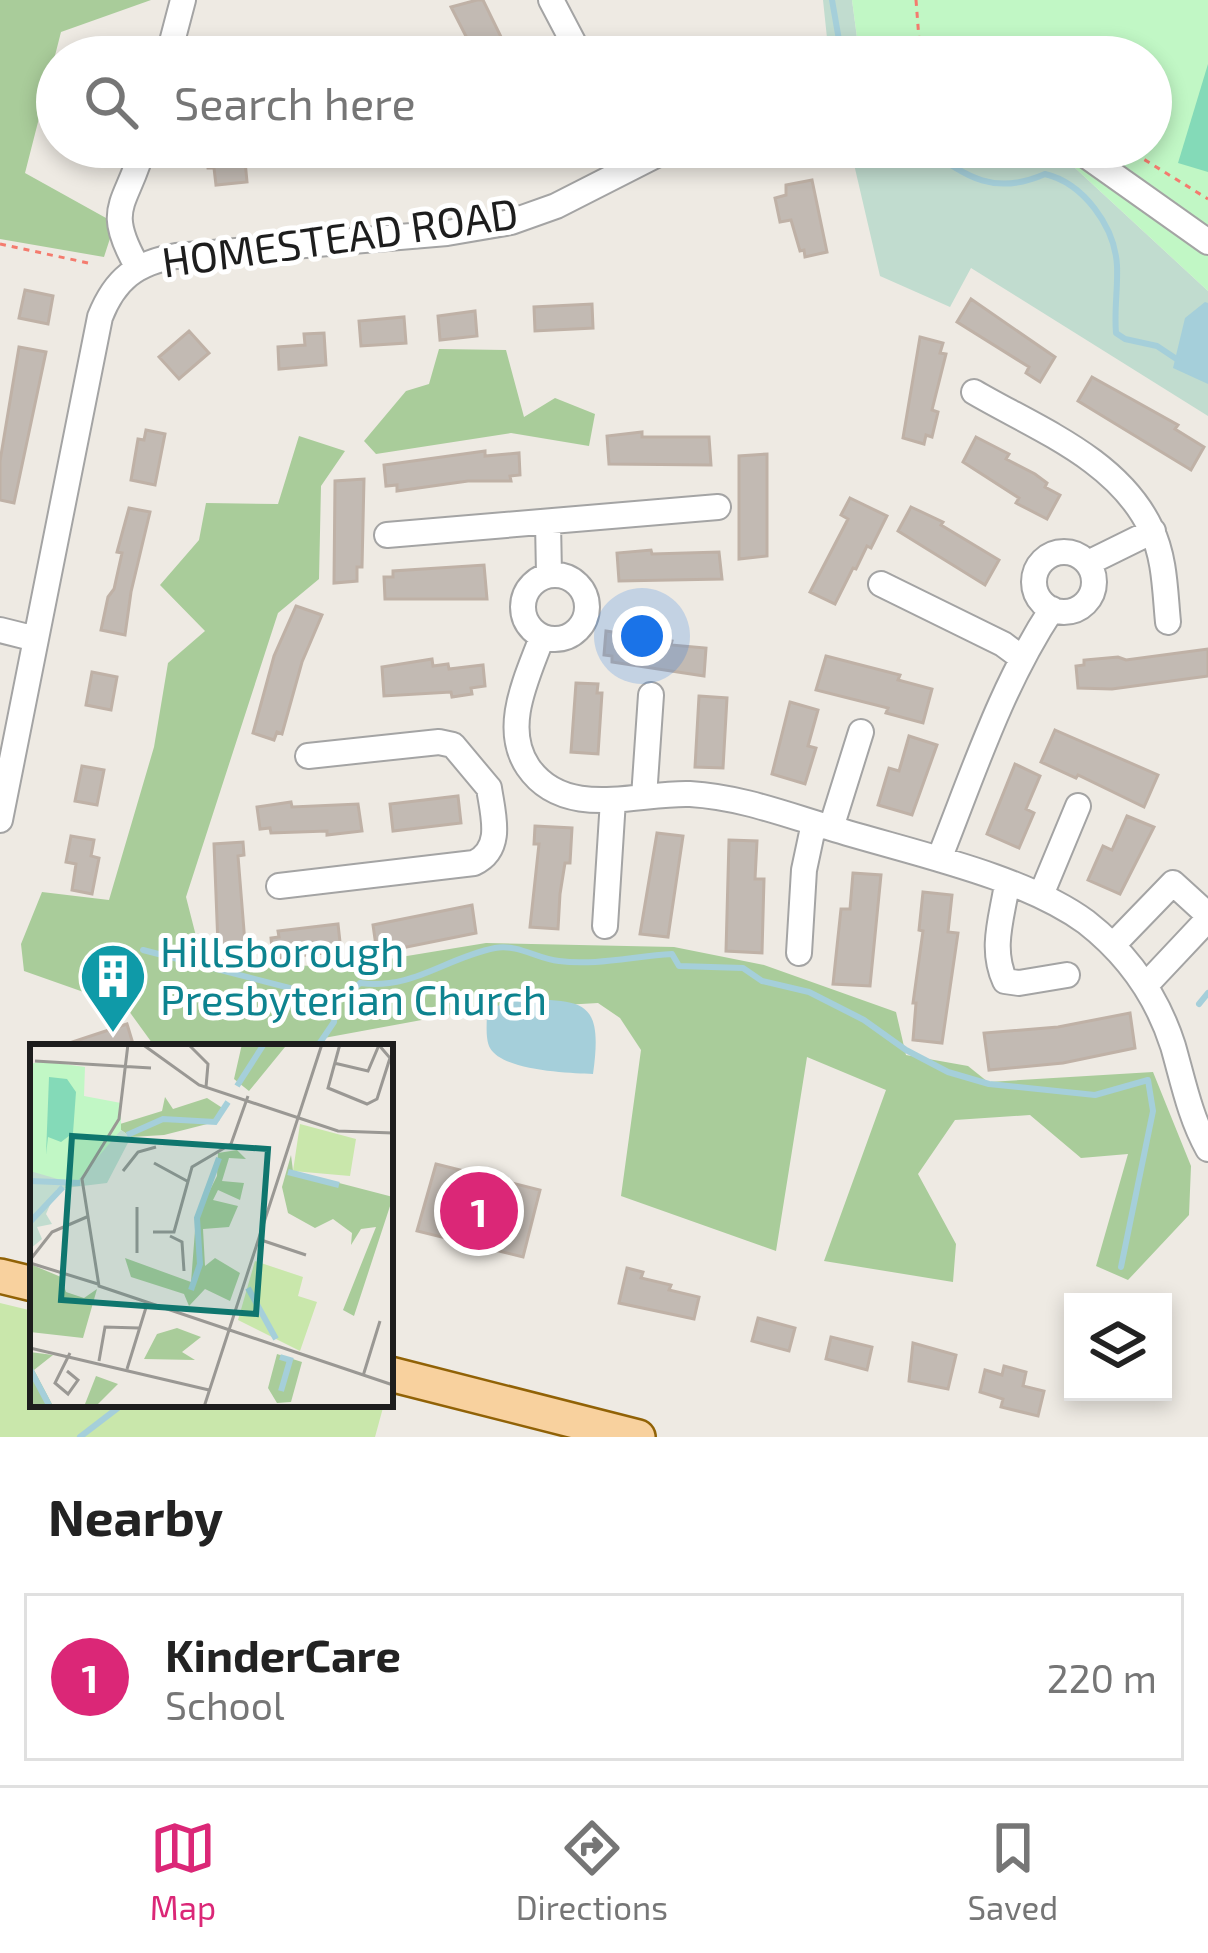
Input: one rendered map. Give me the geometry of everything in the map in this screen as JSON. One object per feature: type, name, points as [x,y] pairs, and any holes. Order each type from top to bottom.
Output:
[{"type":"main road","points":[[0,1276],[30,1283]]},
{"type":"main road","points":[[393,1375],[545,1425],[638,1437]]},
{"type":"street","points":[[173,36],[183,0]]},
{"type":"street","points":[[551,0],[569,36]]},
{"type":"street","points":[[135,168],[123,198],[118,231],[137,266]]},
{"type":"street","name":"HOMESTEAD ROAD","points":[[0,820],[100,317],[116,285],[137,266],[176,256],[489,227],[556,206],[613,168]]},
{"type":"street","points":[[1103,168],[1208,242]]},
{"type":"street","points":[[974,392],[1101,466],[1124,486],[1153,531],[1162,563],[1168,622]]},
{"type":"street","points":[[387,535],[718,507]]},
{"type":"street","points":[[548,521],[548,575]]},
{"type":"street","points":[[1088,563],[1153,531]]},
{"type":"street","points":[[1070,552],[1088,563],[1094,580],[1089,598],[1075,610],[1052,609],[1036,591],[1036,571],[1050,555],[1070,552]]},
{"type":"street","points":[[548,575],[570,578],[587,605],[581,626],[564,638],[542,637],[527,623],[523,604],[531,585],[548,575]]},
{"type":"street","points":[[881,584],[1004,644],[1022,658]]},
{"type":"street","points":[[939,859],[968,776],[1022,658],[1052,609]]},
{"type":"street","points":[[0,630],[36,639]]},
{"type":"street","points":[[542,637],[517,716],[526,765],[560,792],[581,799],[613,800],[715,796],[939,859],[1041,895],[1114,944],[1145,986],[1171,1040],[1194,1120],[1208,1149]]},
{"type":"street","points":[[644,797],[651,694]]},
{"type":"street","points":[[799,953],[804,870],[861,732]]},
{"type":"street","points":[[279,886],[474,863],[487,857],[493,846],[489,788],[453,745],[439,742],[308,756]]},
{"type":"street","points":[[489,788],[526,765]]},
{"type":"street","points":[[605,926],[613,800]]},
{"type":"street","points":[[1041,895],[1078,806]]},
{"type":"street","points":[[1007,884],[997,928],[997,963],[1004,981],[1067,975]]},
{"type":"street","points":[[1114,944],[1173,884],[1208,917],[1145,986]]},
{"type":"path","points":[[916,0],[919,36]]},
{"type":"path","points":[[1158,168],[1208,199]]},
{"type":"path","points":[[0,244],[93,264]]},
{"type":"green space","points":[[0,0],[151,0],[60,36],[36,36],[36,130],[25,173],[115,223],[104,257],[0,239]]},
{"type":"green space","points":[[823,0],[852,0],[857,36],[827,36]]},
{"type":"green space","points":[[852,0],[1208,0],[1208,291],[1075,168],[1172,168],[1172,36],[857,36]]},
{"type":"green space","points":[[1208,64],[1208,172],[1178,163]]},
{"type":"green space","points":[[855,168],[1075,168],[1208,291],[1208,416],[971,268],[950,307],[880,276]]},
{"type":"green space","points":[[439,349],[506,350],[524,417],[555,398],[595,414],[589,446],[511,433],[376,454],[364,441],[406,391],[429,384]]},
{"type":"green space","points":[[299,436],[345,451],[321,486],[319,579],[278,613],[186,897],[197,940],[230,963],[340,967],[486,943],[674,947],[764,965],[896,1012],[906,1055],[968,1066],[988,1082],[1153,1072],[1191,1166],[1189,1215],[1128,1280],[1096,1266],[1128,1154],[1081,1158],[1030,1115],[955,1120],[918,1174],[956,1244],[953,1282],[824,1261],[886,1090],[807,1057],[776,1251],[621,1196],[641,1050],[620,1018],[598,1003],[476,1010],[324,1038],[323,1044],[153,1044],[126,1007],[24,971],[21,944],[42,892],[109,900],[154,747],[168,663],[205,631],[160,585],[199,540],[206,503],[278,504]]},
{"type":"green space","points":[[0,1303],[30,1310],[30,1407],[383,1407],[375,1437],[0,1437]]},
{"type":"water","points":[[1205,302],[1208,384],[1173,368],[1185,318]]},
{"type":"water","points":[[515,999],[583,1008],[595,1030],[593,1074],[537,1069],[497,1056],[487,1040],[487,1010]]},
{"type":"building","points":[[483,0],[501,36],[466,36],[451,7]]},
{"type":"building","points":[[214,168],[246,168],[247,182],[216,185]]},
{"type":"building","points":[[812,180],[827,252],[805,257],[791,220],[780,222],[775,198],[786,195],[786,185]]},
{"type":"building","points":[[25,290],[53,296],[48,324],[19,318]]},
{"type":"building","points":[[971,299],[1055,357],[1040,382],[1026,373],[1029,367],[957,322]]},
{"type":"building","points":[[592,304],[593,328],[535,331],[534,307]]},
{"type":"building","points":[[475,311],[477,336],[440,340],[438,316]]},
{"type":"building","points":[[404,317],[406,343],[361,346],[359,321]]},
{"type":"building","points":[[189,331],[209,353],[179,379],[159,357]]},
{"type":"building","points":[[324,333],[326,365],[279,369],[278,347],[305,345],[304,334]]},
{"type":"building","points":[[920,337],[943,343],[940,353],[946,354],[932,410],[938,412],[932,437],[926,435],[924,444],[903,438]]},
{"type":"building","points":[[19,347],[46,352],[14,503],[0,500],[0,461]]},
{"type":"building","points":[[1092,377],[1178,425],[1175,429],[1204,447],[1191,470],[1078,401]]},
{"type":"building","points":[[146,430],[165,434],[155,485],[131,480],[138,439],[144,440]]},
{"type":"building","points":[[642,432],[642,437],[709,437],[711,465],[609,464],[607,436]]},
{"type":"building","points":[[976,437],[1009,454],[1006,459],[1035,474],[1060,495],[1047,519],[1016,503],[1019,498],[963,462]]},
{"type":"building","points":[[485,451],[485,456],[519,453],[520,475],[510,476],[511,481],[468,481],[397,491],[397,485],[386,486],[384,465]]},
{"type":"building","points":[[767,454],[767,556],[739,559],[739,456]]},
{"type":"building","points":[[364,479],[362,567],[357,567],[357,581],[334,583],[335,481]]},
{"type":"building","points":[[850,498],[887,516],[835,604],[810,592],[848,519],[841,515]]},
{"type":"building","points":[[911,507],[943,522],[941,525],[999,560],[985,585],[898,531]]},
{"type":"building","points":[[129,508],[150,512],[125,635],[101,630]]},
{"type":"building","points":[[651,550],[652,554],[719,552],[722,579],[619,581],[617,553]]},
{"type":"building","points":[[484,565],[487,599],[385,599],[384,577],[393,577],[393,571]]},
{"type":"building","points":[[296,606],[322,615],[302,662],[282,734],[277,732],[274,740],[253,733],[274,656]]},
{"type":"building","points":[[606,631],[706,648],[704,676],[612,662],[612,656],[604,655]]},
{"type":"building","points":[[1208,649],[1208,676],[1112,689],[1078,688],[1076,666],[1084,665],[1084,660],[1126,660]]},
{"type":"building","points":[[826,656],[900,675],[898,680],[932,689],[923,723],[886,713],[888,708],[816,690]]},
{"type":"building","points":[[432,659],[433,666],[448,664],[449,669],[483,665],[485,686],[452,697],[451,692],[384,696],[382,667]]},
{"type":"building","points":[[92,672],[117,677],[111,710],[86,705]]},
{"type":"building","points":[[576,683],[598,684],[597,693],[602,693],[598,754],[571,752]]},
{"type":"building","points":[[699,696],[727,698],[723,768],[695,767]]},
{"type":"building","points":[[790,702],[818,710],[808,746],[816,748],[805,784],[772,774]]},
{"type":"building","points":[[1055,730],[1158,775],[1144,807],[1041,762]]},
{"type":"building","points":[[909,736],[937,745],[912,815],[878,805],[889,768],[899,771]]},
{"type":"building","points":[[1015,764],[1040,776],[1026,809],[1034,813],[1019,848],[987,834]]},
{"type":"building","points":[[82,766],[104,770],[97,805],[75,801]]},
{"type":"building","points":[[458,796],[461,823],[393,831],[390,804]]},
{"type":"building","points":[[291,802],[292,807],[358,804],[362,831],[327,835],[327,831],[271,833],[270,828],[260,829],[257,807]]},
{"type":"building","points":[[1127,816],[1154,827],[1120,894],[1088,880],[1103,846],[1112,850]]},
{"type":"building","points":[[535,826],[572,828],[558,929],[530,927],[539,844],[534,844]]},
{"type":"building","points":[[657,833],[683,836],[668,937],[640,934]]},
{"type":"building","points":[[71,836],[94,840],[91,856],[99,858],[92,894],[72,890],[76,864],[66,862]]},
{"type":"building","points":[[729,840],[757,841],[755,879],[764,879],[762,953],[726,951]]},
{"type":"building","points":[[243,842],[244,855],[238,856],[245,943],[218,945],[214,844]]},
{"type":"building","points":[[853,873],[881,875],[870,986],[833,984],[841,909],[850,909]]},
{"type":"building","points":[[923,892],[952,895],[948,932],[958,933],[942,1043],[913,1040]]},
{"type":"building","points":[[472,905],[476,933],[377,953],[373,925]]},
{"type":"building","points":[[338,924],[341,951],[273,959],[271,938],[279,937],[278,931]]},
{"type":"building","points":[[1130,1013],[1135,1048],[1063,1063],[989,1070],[984,1033],[1058,1027]]},
{"type":"building","name":"Hillsborough Presbyterian Church","points":[[127,1024],[133,1044],[66,1044]]},
{"type":"building","points":[[436,1164],[540,1190],[523,1257],[417,1231]]},
{"type":"building","points":[[627,1268],[643,1272],[641,1278],[671,1285],[669,1290],[699,1297],[694,1319],[619,1303]]},
{"type":"building","points":[[758,1318],[795,1328],[789,1351],[752,1341]]},
{"type":"building","points":[[831,1337],[872,1347],[867,1370],[826,1359]]},
{"type":"building","points":[[913,1343],[956,1355],[948,1389],[909,1381]]},
{"type":"building","points":[[1004,1366],[1026,1372],[1023,1386],[1044,1391],[1038,1416],[1001,1407],[1003,1399],[980,1392],[985,1370],[1002,1375]]},
{"type":"waterway","points":[[832,0],[838,36]]},
{"type":"waterway","points":[[957,168],[996,183],[1045,174],[1084,197],[1103,222],[1115,251],[1116,333],[1157,346],[1178,360]]},
{"type":"waterway","points":[[143,950],[336,1000],[360,983],[413,978],[495,948],[573,962],[672,954],[679,966],[743,968],[762,981],[809,992],[948,1072],[989,1084],[1095,1095],[1148,1080],[1153,1111],[1121,1267]]},
{"type":"waterway","points":[[1199,1004],[1208,993]]},
{"type":"waterway","points":[[319,1044],[334,1022],[336,1000]]},
{"type":"waterway","points":[[80,1437],[119,1407]]},
{"type":"place","name":"Hillsborough Presbyterian Church","points":[[113,1035]]},
{"type":"place","name":"KinderCare","points":[[479,1211]]}]
